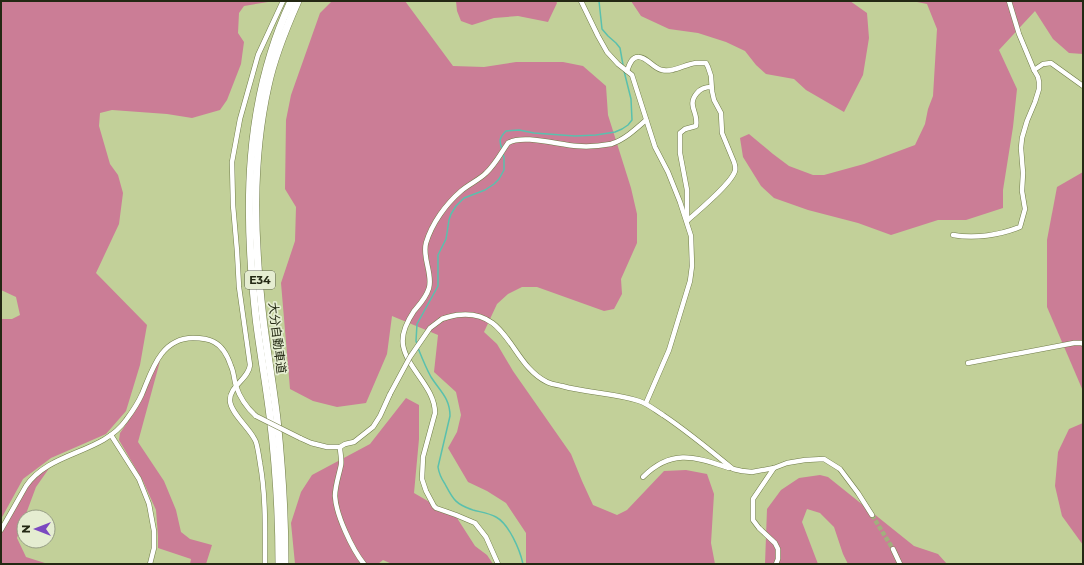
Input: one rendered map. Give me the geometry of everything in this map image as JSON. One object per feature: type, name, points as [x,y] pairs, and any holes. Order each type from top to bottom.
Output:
[{"type":"highway","name":"大分自動車道","points":[[279,564],[278,507],[275,467],[270,417],[256,317],[249,222],[250,178],[255,120],[262,83],[271,50],[290,1]]},
{"type":"highway","name":"大分自動車道","points":[[285,564],[284,507],[281,467],[259,270],[256,222],[256,179],[261,122],[268,85],[277,53],[298,1]]},
{"type":"street","points":[[265,564],[264,494],[256,443],[249,430],[236,414],[230,403],[236,386],[250,369],[239,287],[233,205],[232,162],[240,119],[258,55],[283,1]]},
{"type":"street","points":[[581,1],[607,52],[618,64],[632,75],[655,147],[668,172],[687,221],[691,236],[692,266],[690,280],[669,350],[646,403]]},
{"type":"street","points":[[953,235],[981,236],[1006,232],[1020,227],[1025,209],[1022,191],[1022,138],[1039,89],[1039,82],[1019,34],[1009,1]]},
{"type":"street","points":[[627,71],[632,60],[637,57],[642,57],[658,69],[665,71],[697,63],[706,64],[708,67],[711,76],[711,87],[714,100],[721,113],[722,133],[736,166],[735,171],[722,189],[687,221]]},
{"type":"street","points":[[1034,70],[1043,64],[1050,63],[1083,86]]},
{"type":"street","points":[[687,221],[687,190],[680,153],[680,133],[685,129],[696,126],[697,121],[692,100],[700,89],[711,87]]},
{"type":"street","points":[[498,564],[486,537],[475,523],[436,508],[426,491],[422,479],[423,456],[435,413],[435,406],[432,398],[406,355],[402,343],[404,329],[429,288],[430,281],[426,259],[426,245],[431,231],[444,208],[461,190],[488,171],[511,141],[534,140],[576,146],[597,146],[621,139],[635,130],[646,120]]},
{"type":"street","points":[[1,530],[29,481],[58,461],[111,435],[126,422],[141,396],[152,367],[170,345],[179,340],[200,338],[213,341],[221,347],[231,366],[236,386],[242,399],[248,410],[256,416],[311,443],[327,447],[340,447],[354,442],[373,427],[414,351],[430,328],[442,319],[457,315],[473,315],[481,317],[494,324],[506,337],[518,356],[529,369],[547,382],[577,390],[624,397],[646,403],[733,469]]},
{"type":"street","points":[[968,363],[1074,343],[1083,344]]},
{"type":"street","points":[[111,435],[139,479],[149,504],[154,531],[154,548],[150,564]]},
{"type":"street","points":[[340,447],[342,464],[335,495],[337,508],[358,556],[364,564]]},
{"type":"street","points":[[643,477],[655,467],[678,457],[698,458],[733,469],[752,472],[774,468],[787,463],[824,459],[840,469],[872,515]]},
{"type":"street","points":[[774,468],[753,499],[753,520],[775,543],[778,549],[778,559],[776,564]]},
{"type":"street","points":[[893,549],[900,564]]},
{"type":"shaded area","points":[[1,1],[269,1],[244,6],[239,13],[238,33],[244,42],[241,64],[227,100],[220,110],[192,118],[167,114],[112,110],[100,113],[99,126],[110,164],[118,175],[123,193],[119,224],[96,273],[147,325],[140,365],[126,411],[106,434],[51,458],[23,479],[1,519],[1,319],[12,319],[20,315],[16,297],[1,290]]},
{"type":"shaded area","points":[[332,1],[405,1],[453,66],[484,67],[516,62],[563,62],[583,66],[606,86],[608,115],[631,188],[637,214],[637,243],[621,279],[622,294],[614,309],[604,311],[537,287],[522,287],[508,294],[497,304],[484,332],[497,344],[513,371],[571,454],[593,505],[617,515],[627,510],[664,471],[686,470],[707,474],[714,494],[711,543],[715,564],[526,564],[526,533],[506,503],[487,491],[468,482],[448,448],[457,432],[461,415],[456,392],[434,372],[438,335],[392,316],[387,354],[366,403],[337,407],[313,401],[290,389],[281,283],[295,241],[296,207],[285,189],[286,120],[291,95],[320,13]]},
{"type":"shaded area","points":[[456,1],[556,1],[557,3],[548,22],[518,16],[494,18],[472,25],[461,21],[457,11]]},
{"type":"shaded area","points":[[631,1],[850,1],[867,13],[869,38],[863,75],[844,112],[806,90],[794,79],[766,74],[756,65],[745,51],[726,42],[698,33],[669,29],[641,16]]},
{"type":"shaded area","points":[[912,1],[1083,1],[1083,54],[1069,53],[1053,39],[1035,11],[999,50],[1017,89],[1013,127],[1003,190],[1003,208],[966,220],[938,220],[891,235],[858,223],[808,210],[774,198],[761,186],[743,157],[740,138],[749,134],[789,166],[813,175],[824,175],[864,164],[915,145],[925,124],[928,109],[933,96],[937,29],[927,4]]},
{"type":"shaded area","points":[[1083,172],[1083,391],[1047,307],[1047,240],[1057,187]]},
{"type":"shaded area","points":[[159,361],[138,442],[164,481],[176,510],[181,532],[190,539],[212,545],[206,564],[190,564],[191,559],[158,548],[156,510],[143,481],[119,440],[120,433],[143,395]]},
{"type":"shaded area","points":[[406,398],[419,405],[419,439],[414,493],[457,518],[475,546],[487,555],[493,564],[392,564],[383,560],[378,564],[295,564],[291,523],[301,492],[312,475],[370,444]]},
{"type":"shaded area","points":[[1083,423],[1083,545],[1062,516],[1055,486],[1058,452],[1069,429]]},
{"type":"shaded area","points":[[50,467],[36,487],[28,509],[16,509],[16,549],[22,549],[26,557],[48,564],[1,564],[1,533],[30,482]]},
{"type":"shaded area","points":[[820,475],[828,477],[914,546],[938,554],[947,564],[848,564],[834,527],[820,513],[807,509],[802,522],[818,564],[765,564],[767,509],[781,490],[799,478]]},
{"type":"waterway","points":[[599,1],[602,29],[620,48],[623,65]]},
{"type":"waterway","points":[[502,149],[500,140],[506,131],[519,130],[534,133],[575,136],[596,135],[615,132],[622,129],[632,120],[631,99],[624,71]]},
{"type":"waterway","points":[[417,344],[417,324],[438,286],[438,255],[446,239],[451,214],[464,198],[485,190],[499,179],[504,170],[503,153]]},
{"type":"waterway","points":[[418,348],[431,377],[446,399],[450,410],[450,416],[438,467],[441,478],[455,500],[462,506],[501,520],[513,538],[523,564]]},
{"type":"tunnel","points":[[872,515],[893,549]]}]
